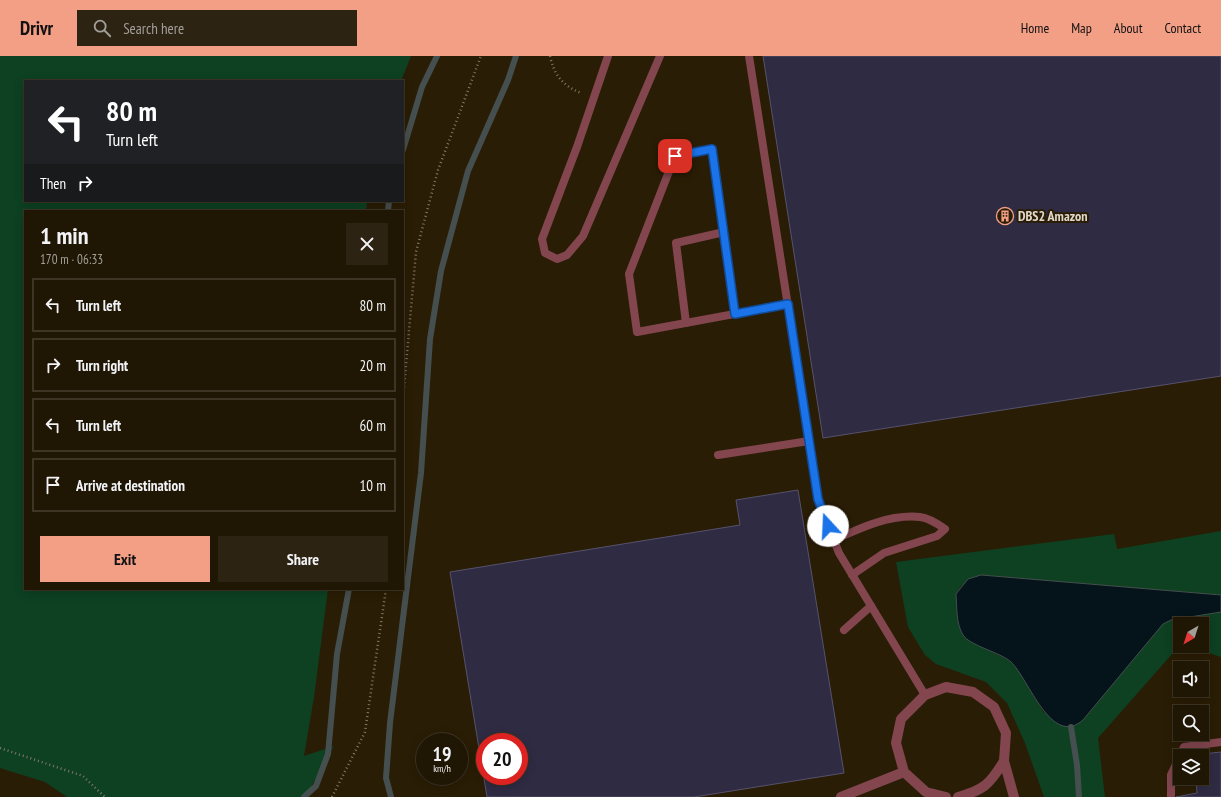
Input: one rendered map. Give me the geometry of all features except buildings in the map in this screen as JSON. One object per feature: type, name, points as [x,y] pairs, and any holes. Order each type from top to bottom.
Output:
[{"type":"street","points":[[946,797],[926,792],[904,772],[896,743],[901,719],[925,695],[946,687],[973,692],[994,708],[1006,733],[1004,761],[1014,797]]},
{"type":"street","points":[[958,797],[978,795],[993,780],[1004,761]]},
{"type":"street","points":[[841,797],[904,772]]},
{"type":"lane","points":[[608,56],[542,238],[545,253],[557,259],[567,255],[583,236],[660,56]]},
{"type":"lane","points":[[749,56],[818,499],[839,553],[925,695]]},
{"type":"lane","points":[[735,314],[712,149],[675,156],[629,274],[637,332],[735,314],[788,304]]},
{"type":"lane","points":[[686,323],[676,243],[724,232]]},
{"type":"lane","points":[[718,455],[809,442]]},
{"type":"lane","points":[[834,540],[865,526],[890,520],[920,517],[935,522],[945,529],[937,536],[884,553],[852,574]]},
{"type":"lane","points":[[844,630],[871,606]]},
{"type":"lane","points":[[1171,797],[1171,775],[1184,746],[1221,742]]},
{"type":"path","points":[[404,388],[416,252],[438,170],[480,56]]},
{"type":"path","points":[[550,56],[553,70],[569,88],[594,98]]},
{"type":"path","points":[[332,797],[365,732],[386,590]]},
{"type":"path","points":[[0,748],[83,776],[104,797]]},
{"type":"green space","points":[[0,56],[411,56],[401,80],[24,80],[24,202],[367,202],[366,210],[24,210],[24,590],[328,590],[314,697],[304,756],[334,746],[311,787],[301,797],[67,797],[45,782],[0,768]]},
{"type":"green space","points":[[1221,531],[1221,595],[981,575],[961,586],[956,594],[958,621],[969,640],[1010,661],[1019,671],[1044,713],[1163,624],[1173,620],[1173,653],[1098,738],[1105,797],[1044,797],[1025,743],[1007,703],[986,682],[936,664],[925,655],[908,627],[896,562],[1114,534],[1117,549]]},
{"type":"green space","points":[[1221,612],[1221,657],[1209,653],[1209,617],[1190,617]]},
{"type":"shaded area","points":[[981,575],[1221,595],[1221,612],[1190,617],[1173,617],[1173,620],[1163,624],[1083,720],[1071,726],[1061,725],[1051,718],[1042,708],[1011,662],[1000,655],[978,646],[963,635],[958,621],[956,594],[968,579]]},
{"type":"waterway","points":[[404,147],[422,87],[437,56]]},
{"type":"waterway","points":[[391,797],[386,778],[390,723],[421,473],[430,339],[441,271],[468,171],[508,80],[516,56]]},
{"type":"waterway","points":[[388,210],[389,202]]},
{"type":"waterway","points":[[304,797],[316,786],[328,754],[337,654],[349,590]]},
{"type":"waterway","points":[[1071,727],[1077,765],[1079,797]]},
{"type":"place","name":"DBS2 Amazon","points":[[1005,216]]},
{"type":"route","points":[[675,156],[712,149],[735,314],[788,304],[818,499],[828,526]]}]
